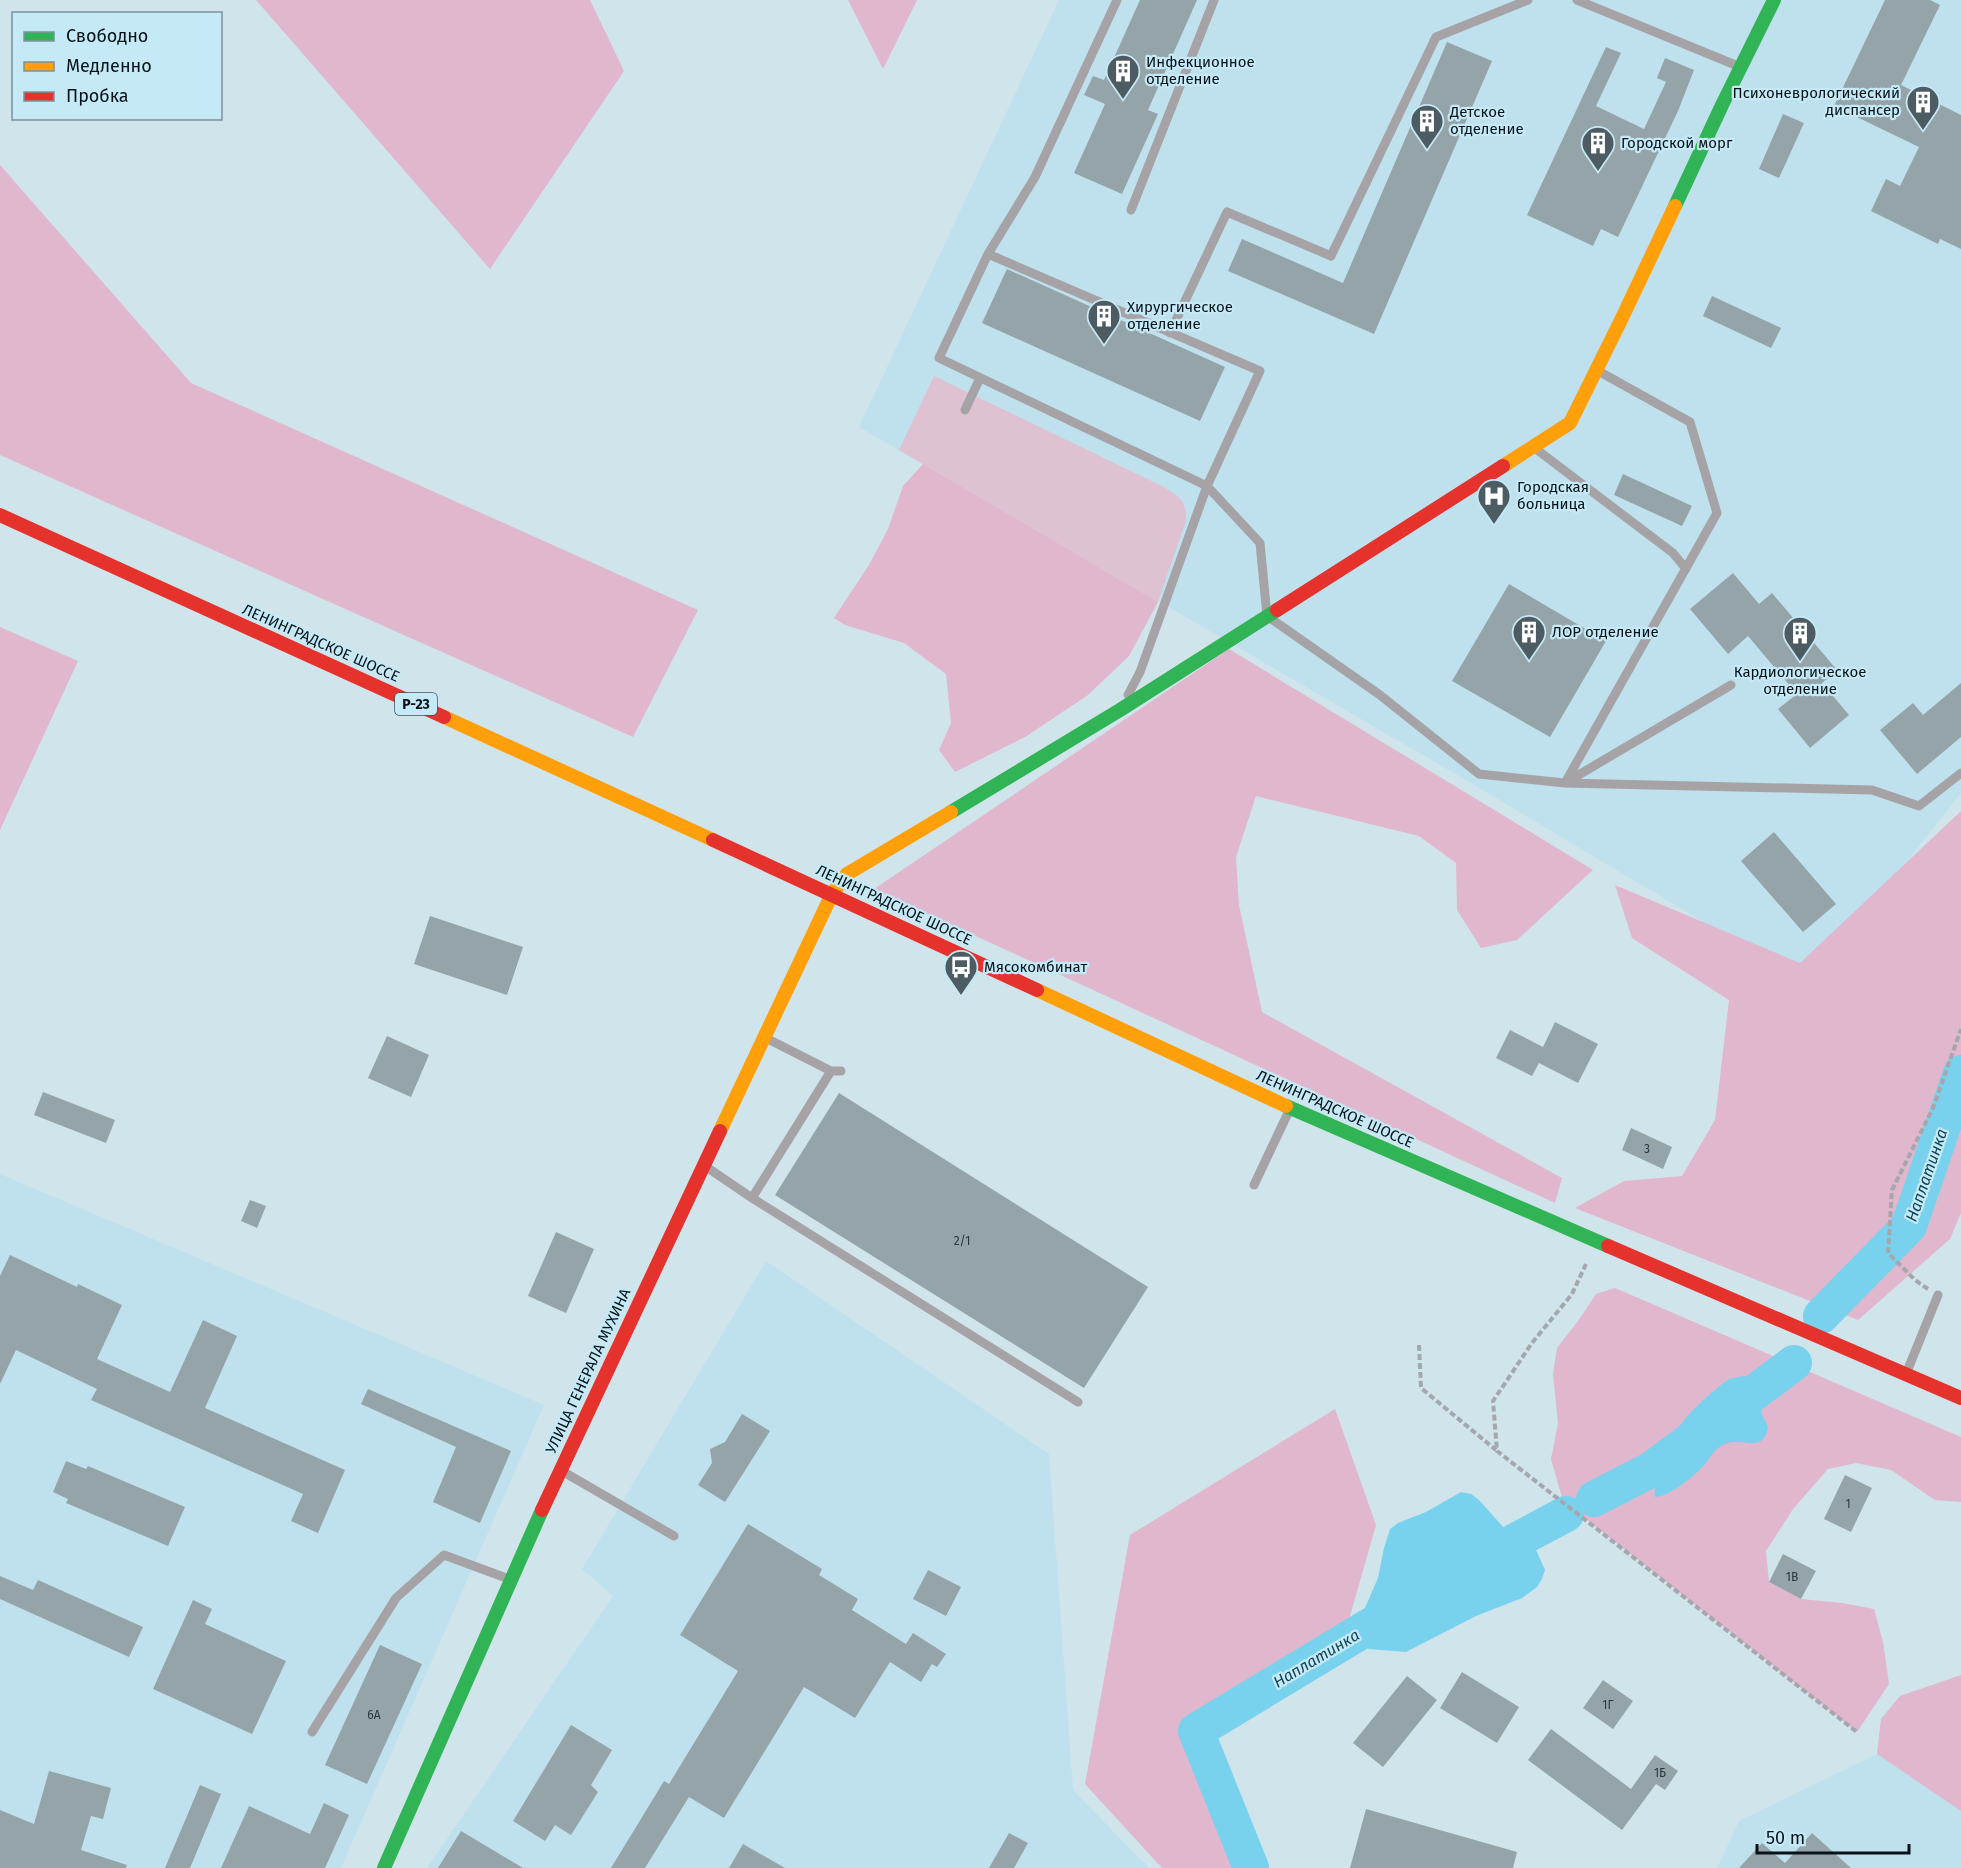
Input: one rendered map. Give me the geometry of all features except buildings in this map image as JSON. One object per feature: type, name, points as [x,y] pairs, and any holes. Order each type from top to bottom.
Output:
[{"type":"street","name":"УЛИЦА ГЕНЕРАЛА МУХИНА","points":[[384,1868],[560,1470],[832,894],[847,874],[1120,710],[1570,423],[1598,371],[1740,66],[1774,0]]},
{"type":"street","name":"ЛЕНИНГРАДСКОЕ ШОССЕ","points":[[0,515],[832,894],[1290,1108],[1961,1398]]},
{"type":"lane","points":[[1117,0],[1035,177],[988,254],[939,358],[1207,486],[1260,543],[1267,616],[1380,695],[1479,774],[1565,783],[1872,790],[1919,806],[1961,773]]},
{"type":"lane","points":[[1131,210],[1214,0]]},
{"type":"lane","points":[[1170,333],[1227,212],[1331,256],[1436,37],[1528,0]]},
{"type":"lane","points":[[1577,0],[1740,66]]},
{"type":"lane","points":[[988,254],[1260,371],[1207,486],[1140,672],[1120,710]]},
{"type":"lane","points":[[1565,783],[1717,513],[1690,422],[1598,371]]},
{"type":"lane","points":[[965,410],[980,378]]},
{"type":"lane","points":[[1533,447],[1673,553],[1686,569]]},
{"type":"lane","points":[[1565,783],[1731,685]]},
{"type":"lane","points":[[752,1198],[836,1071],[764,1037]]},
{"type":"lane","points":[[1254,1185],[1290,1108]]},
{"type":"lane","points":[[704,1165],[752,1198],[1078,1402]]},
{"type":"lane","points":[[1905,1374],[1938,1295]]},
{"type":"lane","points":[[560,1470],[674,1536]]},
{"type":"lane","points":[[312,1732],[396,1598],[444,1555],[512,1580]]},
{"type":"path","points":[[1915,1280],[1888,1253],[1892,1190],[1933,1108],[1961,1029]]},
{"type":"path","points":[[1497,1451],[1493,1401],[1532,1343],[1572,1294],[1596,1241]]},
{"type":"path","points":[[1419,1344],[1421,1388],[1497,1451],[1857,1732]]},
{"type":"shaded area","points":[[256,0],[590,0],[624,71],[490,269]]},
{"type":"shaded area","points":[[848,0],[917,0],[883,69]]},
{"type":"shaded area","name":"Городская больница","points":[[1059,0],[1961,0],[1961,793],[1809,985],[1471,783],[859,427]]},
{"type":"shaded area","points":[[0,165],[191,383],[698,610],[633,737],[0,455]]},
{"type":"shaded area","points":[[934,376],[1162,486],[1180,499],[1185,508],[1186,521],[1158,602],[899,450]]},
{"type":"shaded area","points":[[923,464],[1158,602],[1129,656],[1088,695],[1025,737],[955,772],[939,750],[951,723],[946,674],[904,643],[845,625],[834,618],[869,565],[888,529],[903,486]]},
{"type":"shaded area","points":[[0,627],[78,661],[0,830]]},
{"type":"shaded area","points":[[1229,649],[1593,870],[1517,940],[1481,948],[1457,910],[1456,863],[1419,836],[1256,796],[1236,857],[1239,905],[1262,1012],[1562,1178],[1555,1203],[874,889]]},
{"type":"shaded area","points":[[1961,811],[1961,1213],[1950,1239],[1858,1320],[1575,1208],[1624,1181],[1682,1176],[1715,1120],[1729,1000],[1632,938],[1615,885],[1800,963]]},
{"type":"shaded area","points":[[0,1174],[544,1405],[341,1868],[0,1868]]},
{"type":"shaded area","points":[[766,1261],[1049,1454],[1073,1790],[1149,1868],[427,1868],[613,1596],[582,1569]]},
{"type":"shaded area","points":[[1615,1288],[1961,1437],[1961,1502],[1935,1500],[1891,1470],[1856,1463],[1828,1469],[1793,1509],[1766,1551],[1769,1582],[1801,1599],[1874,1609],[1883,1642],[1889,1684],[1857,1732],[1563,1501],[1551,1459],[1558,1423],[1553,1374],[1557,1348],[1596,1294]]},
{"type":"shaded area","points":[[1335,1409],[1376,1525],[1348,1623],[1188,1719],[1237,1868],[1162,1868],[1085,1784],[1130,1535]]},
{"type":"shaded area","points":[[1961,1675],[1961,1811],[1877,1754],[1881,1719],[1900,1696]]},
{"type":"shaded area","points":[[1877,1754],[1961,1811],[1961,1868],[1717,1868],[1739,1821]]},
{"type":"water","points":[[1743,1376],[1755,1381],[1760,1389],[1761,1411],[1768,1429],[1765,1437],[1755,1443],[1735,1442],[1721,1446],[1689,1479],[1675,1489],[1655,1497],[1656,1482],[1660,1471],[1682,1423],[1722,1384],[1729,1379]]},
{"type":"water","points":[[1461,1492],[1471,1494],[1479,1500],[1505,1529],[1531,1545],[1537,1552],[1545,1570],[1542,1579],[1537,1587],[1522,1598],[1476,1616],[1406,1652],[1369,1649],[1363,1643],[1359,1633],[1362,1615],[1378,1578],[1390,1529]]},
{"type":"waterway","name":"Наплатинка","points":[[1821,1316],[1909,1226],[1961,1073]]},
{"type":"waterway","name":"Наплатинка","points":[[1594,1499],[1652,1469],[1794,1363]]},
{"type":"waterway","name":"Наплатинка","points":[[1478,1561],[1566,1514]]},
{"type":"waterway","name":"Наплатинка","points":[[1251,1868],[1196,1731],[1403,1606]]},
{"type":"traffic: fast","points":[[1675,206],[1774,0]]},
{"type":"traffic: fast","points":[[951,812],[1120,710],[1277,610]]},
{"type":"traffic: fast","points":[[1286,1106],[1608,1246]]},
{"type":"traffic: fast","points":[[384,1868],[542,1510]]},
{"type":"traffic: slow","points":[[1503,466],[1570,423],[1675,206]]},
{"type":"traffic: slow","points":[[444,717],[713,840]]},
{"type":"traffic: slow","points":[[720,1131],[832,894],[847,874],[951,812]]},
{"type":"traffic: slow","points":[[1037,990],[1286,1106]]},
{"type":"traffic: jam","points":[[1277,610],[1503,466]]},
{"type":"traffic: jam","points":[[0,515],[444,717]]},
{"type":"traffic: jam","points":[[713,840],[1037,990]]},
{"type":"traffic: jam","points":[[542,1510],[720,1131]]},
{"type":"traffic: jam","points":[[1608,1246],[1961,1398]]},
{"type":"place","name":"Инфекционное отделение","points":[[1123,100]]},
{"type":"place","name":"Психоневрологический диспансер","points":[[1923,131]]},
{"type":"place","name":"Детское отделение","points":[[1427,150]]},
{"type":"place","name":"Городской морг","points":[[1598,172]]},
{"type":"place","name":"Хирургическое отделение","points":[[1104,345]]},
{"type":"place","name":"Городская больница","points":[[1494,525]]},
{"type":"place","name":"ЛОР отделение","points":[[1529,661]]},
{"type":"place","name":"Кардиологическое отделение","points":[[1800,662]]},
{"type":"place","name":"Мясокомбинат","points":[[961,996]]}]
